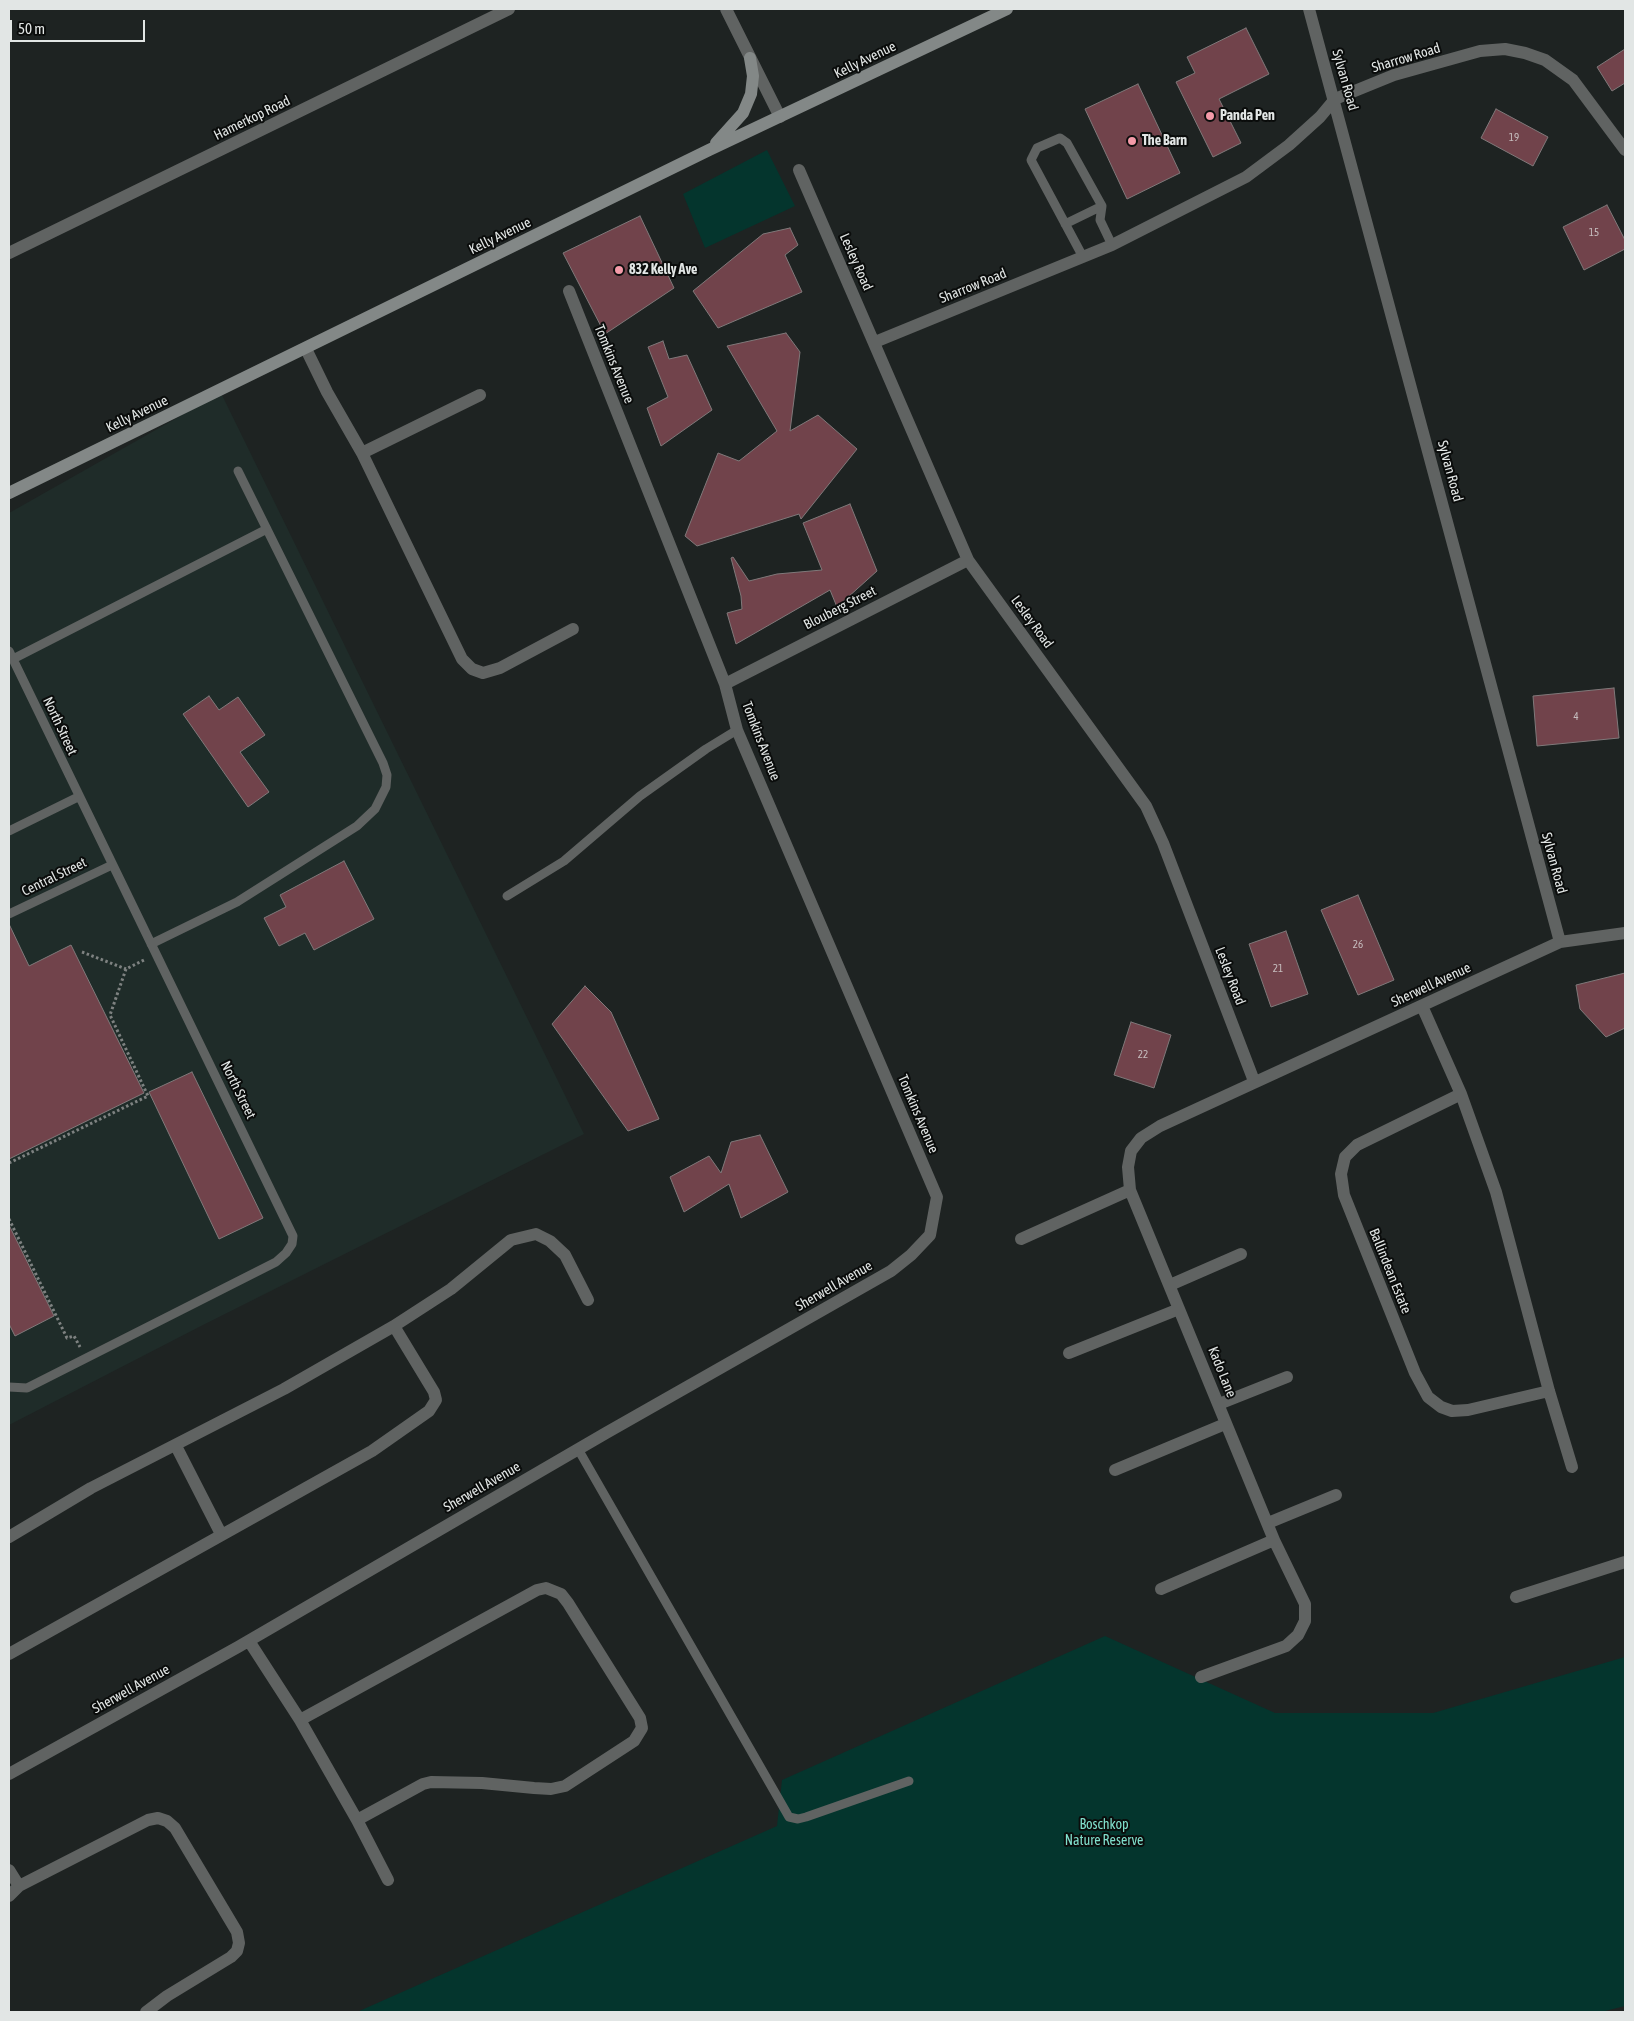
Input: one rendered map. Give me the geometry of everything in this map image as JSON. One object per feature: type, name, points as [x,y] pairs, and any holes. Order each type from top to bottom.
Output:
[{"type":"street","name":"Hamerkop Road","points":[[9,253],[509,9]]},
{"type":"street","points":[[726,9],[780,117]]},
{"type":"street","name":"Kelly Avenue","points":[[9,493],[709,150],[1007,9]]},
{"type":"street","name":"Sylvan Road","points":[[1309,9],[1335,99],[1560,942]]},
{"type":"street","name":"Sharrow Road","points":[[876,342],[1112,245],[1246,177],[1289,145],[1320,117],[1335,99],[1394,74],[1480,51],[1506,49],[1544,60],[1573,80],[1625,150]]},
{"type":"street","points":[[709,150],[731,129],[743,113],[751,94],[753,76],[750,58]]},
{"type":"street","name":"Lesley Road","points":[[799,170],[876,342],[968,560],[1146,806],[1163,843],[1254,1082]]},
{"type":"street","name":"Tomkins Avenue","points":[[569,291],[725,684],[737,730],[937,1197]]},
{"type":"street","points":[[306,349],[327,392],[362,453],[462,659],[472,669],[483,673],[500,668],[573,629]]},
{"type":"street","points":[[362,453],[480,395]]},
{"type":"street","name":"Blouberg Street","points":[[725,684],[968,560]]},
{"type":"street","name":"Sherwell Avenue","points":[[1254,1082],[1560,942],[1625,933]]},
{"type":"street","points":[[1422,1006],[1461,1094],[1496,1192],[1549,1391],[1572,1467]]},
{"type":"street","name":"Kado Lane","points":[[1201,1677],[1286,1646],[1298,1635],[1305,1621],[1305,1604],[1274,1540],[1130,1190],[1128,1167],[1131,1151],[1141,1138],[1160,1126],[1254,1082]]},
{"type":"street","name":"Ballindean Estate","points":[[1461,1094],[1356,1146],[1345,1157],[1341,1174],[1344,1195],[1416,1374],[1428,1397],[1441,1407],[1452,1411],[1468,1410],[1549,1391]]},
{"type":"street","points":[[1021,1239],[1130,1190]]},
{"type":"street","name":"Sherwell Avenue","points":[[9,1774],[249,1641],[578,1449],[891,1271],[911,1256],[930,1235],[937,1197]]},
{"type":"street","points":[[9,1538],[91,1488],[284,1389],[394,1326],[451,1289],[498,1248],[511,1240],[525,1235],[536,1234],[550,1241],[565,1255],[588,1300]]},
{"type":"street","points":[[1170,1285],[1241,1254]]},
{"type":"street","points":[[1069,1353],[1179,1309]]},
{"type":"street","points":[[9,1654],[372,1451],[429,1412],[436,1400],[434,1392],[394,1326]]},
{"type":"street","points":[[1219,1404],[1287,1377]]},
{"type":"street","points":[[1115,1470],[1225,1424]]},
{"type":"street","points":[[176,1446],[221,1534]]},
{"type":"street","points":[[1268,1523],[1336,1495]]},
{"type":"street","points":[[1161,1589],[1274,1540]]},
{"type":"street","points":[[1516,1597],[1625,1562]]},
{"type":"street","points":[[300,1720],[537,1590],[546,1588],[561,1594],[568,1603],[640,1718],[642,1728],[634,1741],[566,1786],[551,1789],[482,1783],[432,1782],[423,1784],[357,1820]]},
{"type":"street","points":[[249,1641],[300,1720],[357,1820],[388,1880]]},
{"type":"street","points":[[9,1896],[19,1886],[148,1820],[158,1818],[167,1821],[175,1828],[237,1932],[239,1943],[231,1957],[167,1996],[146,2012]]},
{"type":"street","points":[[9,1870],[19,1886]]},
{"type":"lane","points":[[1083,257],[1031,160],[1037,148],[1060,138],[1063,138],[1102,206],[1100,220],[1112,245]]},
{"type":"lane","points":[[1065,224],[1102,206]]},
{"type":"lane","points":[[151,944],[237,902],[357,826],[375,810],[386,787],[388,775],[383,763],[238,471]]},
{"type":"lane","name":"North Street","points":[[9,1387],[27,1388],[276,1262],[292,1244],[293,1236],[289,1224],[155,954],[11,655],[267,528]]},
{"type":"lane","points":[[507,896],[564,861],[640,796],[706,749],[737,730]]},
{"type":"lane","points":[[9,831],[78,796]]},
{"type":"lane","name":"Central Street","points":[[9,914],[112,864]]},
{"type":"lane","points":[[578,1449],[789,1816],[798,1819],[806,1817],[910,1781]]},
{"type":"path","points":[[82,952],[126,969]]},
{"type":"path","points":[[9,1163],[148,1096],[110,1015],[126,969],[155,954]]},
{"type":"path","points":[[9,1219],[66,1338],[74,1336],[85,1357]]},
{"type":"shaded area","points":[[221,393],[584,1134],[201,1326],[9,1425],[9,513]]},
{"type":"green space","points":[[767,150],[795,206],[705,248],[683,194]]},
{"type":"green space","name":"Boschkop Nature Reserve","points":[[1105,1636],[1275,1713],[1433,1713],[1625,1657],[1625,2006],[1601,2012],[357,2012],[777,1826],[782,1780]]},
{"type":"building","name":"Panda Pen","points":[[1246,28],[1269,74],[1219,99],[1241,143],[1213,157],[1176,82],[1195,73],[1187,57]]},
{"type":"building","points":[[1625,49],[1625,83],[1612,91],[1597,67]]},
{"type":"building","name":"The Barn","points":[[1138,84],[1180,173],[1127,199],[1085,109]]},
{"type":"building","points":[[1496,109],[1548,137],[1533,166],[1481,138]]},
{"type":"building","points":[[1607,205],[1625,240],[1625,249],[1584,270],[1563,227]]},
{"type":"building","name":"832 Kelly Ave","points":[[640,216],[674,288],[605,334],[563,253]]},
{"type":"building","points":[[790,228],[798,245],[785,255],[802,292],[718,328],[693,291],[763,234]]},
{"type":"building","points":[[786,333],[800,352],[790,431],[818,415],[857,449],[801,519],[799,514],[697,546],[685,536],[718,453],[739,461],[777,431],[727,346]]},
{"type":"building","points":[[663,341],[669,359],[687,355],[712,410],[661,446],[647,408],[668,397],[648,347]]},
{"type":"building","points":[[850,504],[877,571],[837,607],[830,590],[736,644],[727,613],[742,609],[741,596],[731,558],[733,557],[749,581],[777,574],[822,570],[803,523]]},
{"type":"building","points":[[1614,688],[1619,738],[1537,746],[1533,696]]},
{"type":"building","points":[[209,696],[219,710],[238,697],[265,735],[240,752],[269,792],[248,807],[183,714]]},
{"type":"building","points":[[344,861],[374,919],[314,950],[305,933],[279,946],[264,918],[286,907],[280,895]]},
{"type":"building","points":[[1358,895],[1394,980],[1358,995],[1321,910]]},
{"type":"building","points":[[9,924],[29,966],[71,945],[144,1093],[9,1159]]},
{"type":"building","points":[[1286,931],[1308,994],[1271,1007],[1249,944]]},
{"type":"building","points":[[1625,973],[1625,1028],[1606,1037],[1580,1009],[1576,985]]},
{"type":"building","points":[[585,986],[611,1012],[659,1119],[628,1131],[552,1024]]},
{"type":"building","points":[[1131,1022],[1171,1035],[1154,1088],[1114,1075]]},
{"type":"building","points":[[192,1072],[263,1218],[219,1239],[149,1092]]},
{"type":"building","points":[[760,1135],[788,1192],[741,1218],[729,1184],[684,1212],[670,1177],[709,1156],[721,1173],[731,1142]]},
{"type":"building","points":[[9,1225],[54,1316],[15,1336],[9,1324]]},
{"type":"place","name":"Panda Pen","points":[[1210,116]]},
{"type":"place","name":"The Barn","points":[[1132,141]]},
{"type":"place","name":"832 Kelly Ave","points":[[619,270]]}]
